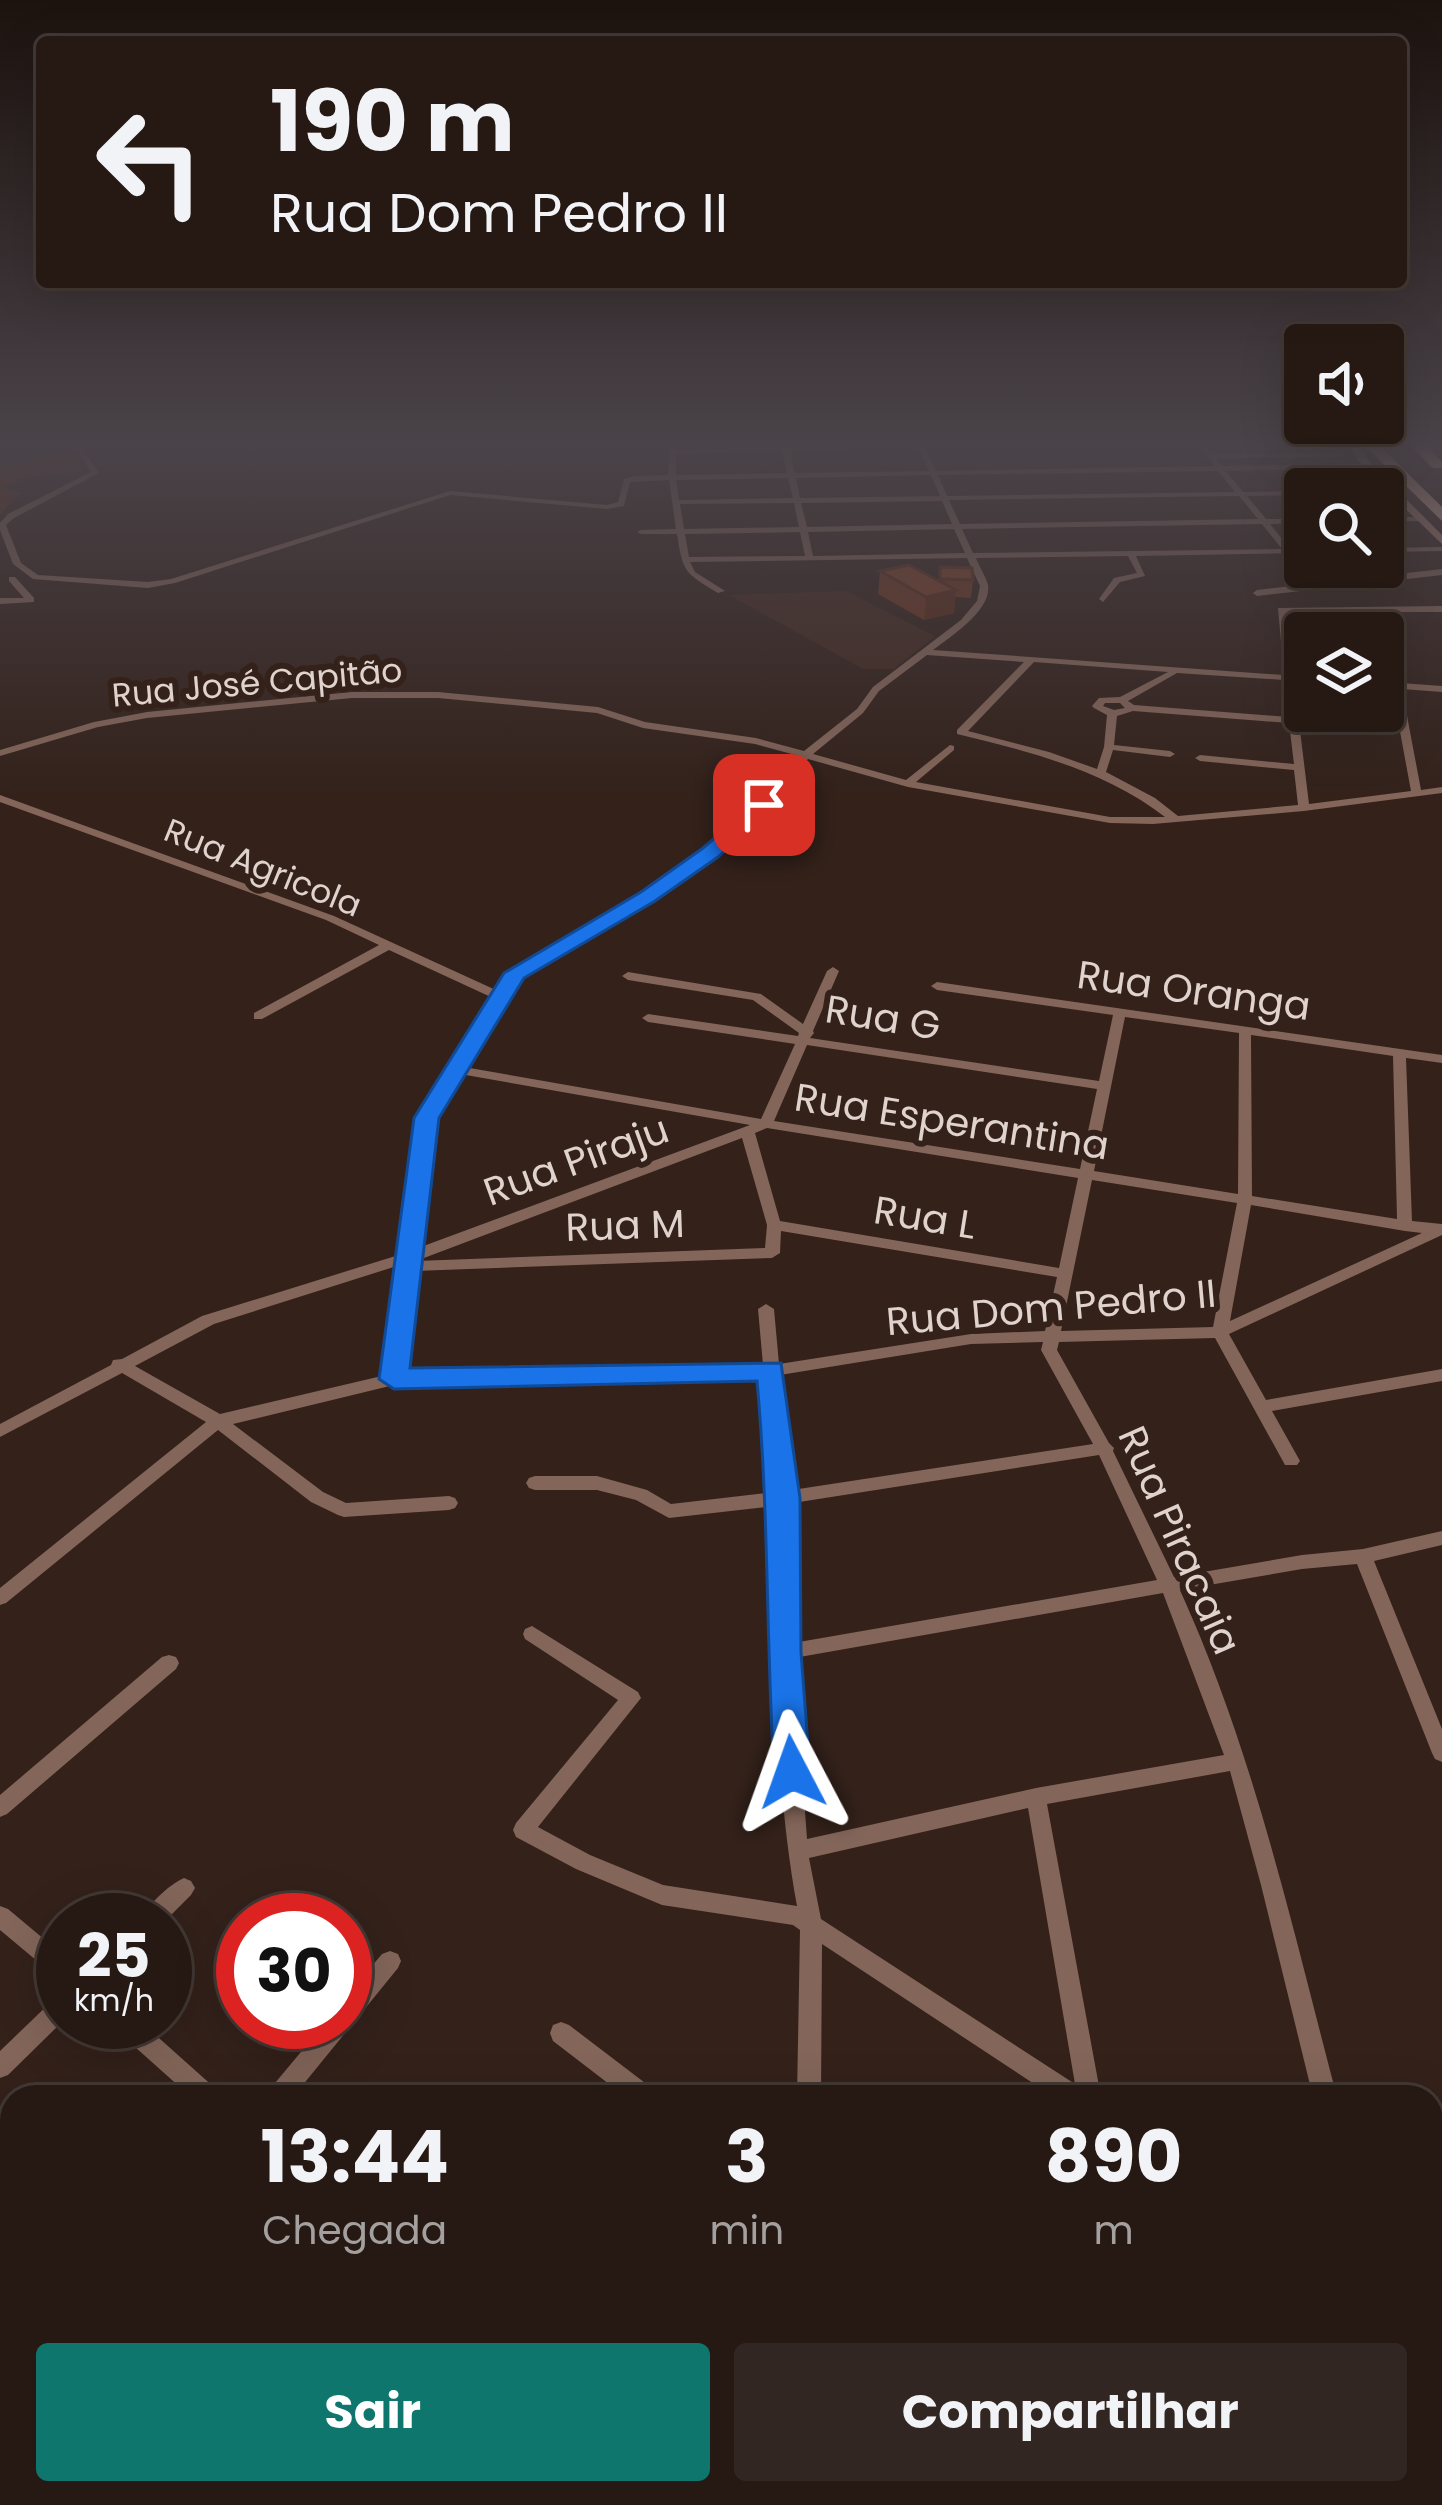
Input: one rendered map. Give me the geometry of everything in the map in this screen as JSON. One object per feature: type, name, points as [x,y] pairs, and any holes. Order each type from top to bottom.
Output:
[{"type":"street","points":[[16,563],[36,577]]},
{"type":"street","points":[[6,579],[163,584],[230,563]]},
{"type":"street","points":[[686,563],[692,574],[721,592]]},
{"type":"street","points":[[394,1379],[426,1118],[515,973],[648,897],[752,818],[806,755],[981,601],[984,586],[974,563]]},
{"type":"street","points":[[1103,599],[1117,580],[1142,574],[1136,563]]},
{"type":"street","points":[[1257,593],[1442,572]]},
{"type":"street","points":[[0,601],[31,600],[6,579]]},
{"type":"street","points":[[1284,630],[1281,610],[1442,608]]},
{"type":"street","points":[[928,652],[1284,678]]},
{"type":"street","points":[[1030,660],[959,731],[1101,773],[1137,788],[1174,818]]},
{"type":"street","points":[[1127,704],[1176,671]]},
{"type":"street","points":[[1404,686],[1442,689]]},
{"type":"street","name":"Rua José Capitão","points":[[0,753],[122,718],[382,694],[572,706],[643,725],[756,741],[908,784],[1109,820],[1304,808],[1442,790]]},
{"type":"street","points":[[1101,773],[1112,713],[1097,704],[1284,719]]},
{"type":"street","points":[[1294,732],[1304,808]]},
{"type":"street","points":[[1401,732],[1416,792]]},
{"type":"street","points":[[1109,747],[1170,754]]},
{"type":"street","points":[[908,784],[950,748]]},
{"type":"street","points":[[1200,758],[1298,767]]},
{"type":"street","name":"Rua Agricola","points":[[0,798],[330,918],[502,997]]},
{"type":"street","points":[[258,1016],[386,947]]},
{"type":"street","points":[[766,1124],[833,970]]},
{"type":"street","points":[[628,976],[758,997],[807,1036]]},
{"type":"street","name":"Rua Oranga","points":[[938,986],[1442,1059]]},
{"type":"street","name":"Rua Piracaia","points":[[1120,1013],[1056,1334],[1049,1349],[1106,1448],[1171,1585],[1237,1761],[1322,2085]]},
{"type":"street","name":"Rua G","points":[[648,1018],[807,1036],[1106,1086]]},
{"type":"street","points":[[1246,1030],[1245,1200],[1220,1332],[1291,1461]]},
{"type":"street","points":[[1399,1053],[1405,1226]]},
{"type":"street","name":"Rua Esperantina","points":[[454,1069],[1088,1177],[1441,1230]]},
{"type":"street","name":"Rua Piraju","points":[[408,1262],[766,1124]]},
{"type":"street","points":[[747,1131],[774,1225]]},
{"type":"street","name":"Rua M","points":[[408,1262],[772,1253],[774,1225]]},
{"type":"street","name":"Rua L","points":[[774,1225],[1066,1274]]},
{"type":"street","name":"Rua Dom Pedro II","points":[[218,1421],[394,1379],[771,1371],[971,1340],[1220,1332],[1441,1230]]},
{"type":"street","points":[[0,1431],[208,1320],[408,1262]]},
{"type":"street","points":[[766,1309],[784,1498],[784,1652],[797,1851],[811,1925],[809,2085]]},
{"type":"street","points":[[119,1364],[218,1421],[317,1497],[344,1510],[449,1504]]},
{"type":"street","points":[[1260,1407],[1442,1375]]},
{"type":"street","points":[[0,1598],[218,1421]]},
{"type":"street","points":[[535,1483],[598,1483],[641,1495],[669,1511],[1106,1448]]},
{"type":"street","points":[[784,1652],[1363,1556],[1442,1538]]},
{"type":"street","points":[[1363,1556],[1442,1753]]},
{"type":"street","points":[[532,1634],[631,1698],[524,1829],[583,1862],[662,1895],[725,1909],[784,1913],[811,1925],[1057,2085]]},
{"type":"street","points":[[0,1808],[169,1663]]},
{"type":"street","points":[[797,1851],[1036,1797],[1237,1761]]},
{"type":"street","points":[[1036,1797],[1087,2085]]},
{"type":"street","points":[[179,1893],[184,1888]]},
{"type":"street","points":[[0,1916],[36,1946]]},
{"type":"street","points":[[372,1982],[390,1960]]},
{"type":"street","points":[[0,2067],[36,2032]]},
{"type":"street","points":[[561,2033],[629,2085]]},
{"type":"street","points":[[154,2049],[195,2085]]},
{"type":"street","points":[[288,2085],[317,2049]]},
{"type":"shaded area","points":[[846,591],[935,636],[894,669],[863,669],[729,595]]},
{"type":"building","points":[[909,565],[956,590],[926,597],[880,571]]},
{"type":"building","points":[[940,567],[972,568],[973,580],[940,579]]},
{"type":"route","points":[[764,805],[710,853],[648,897],[515,973],[426,1118],[394,1379],[771,1371],[784,1498],[784,1652],[792,1772]]}]
